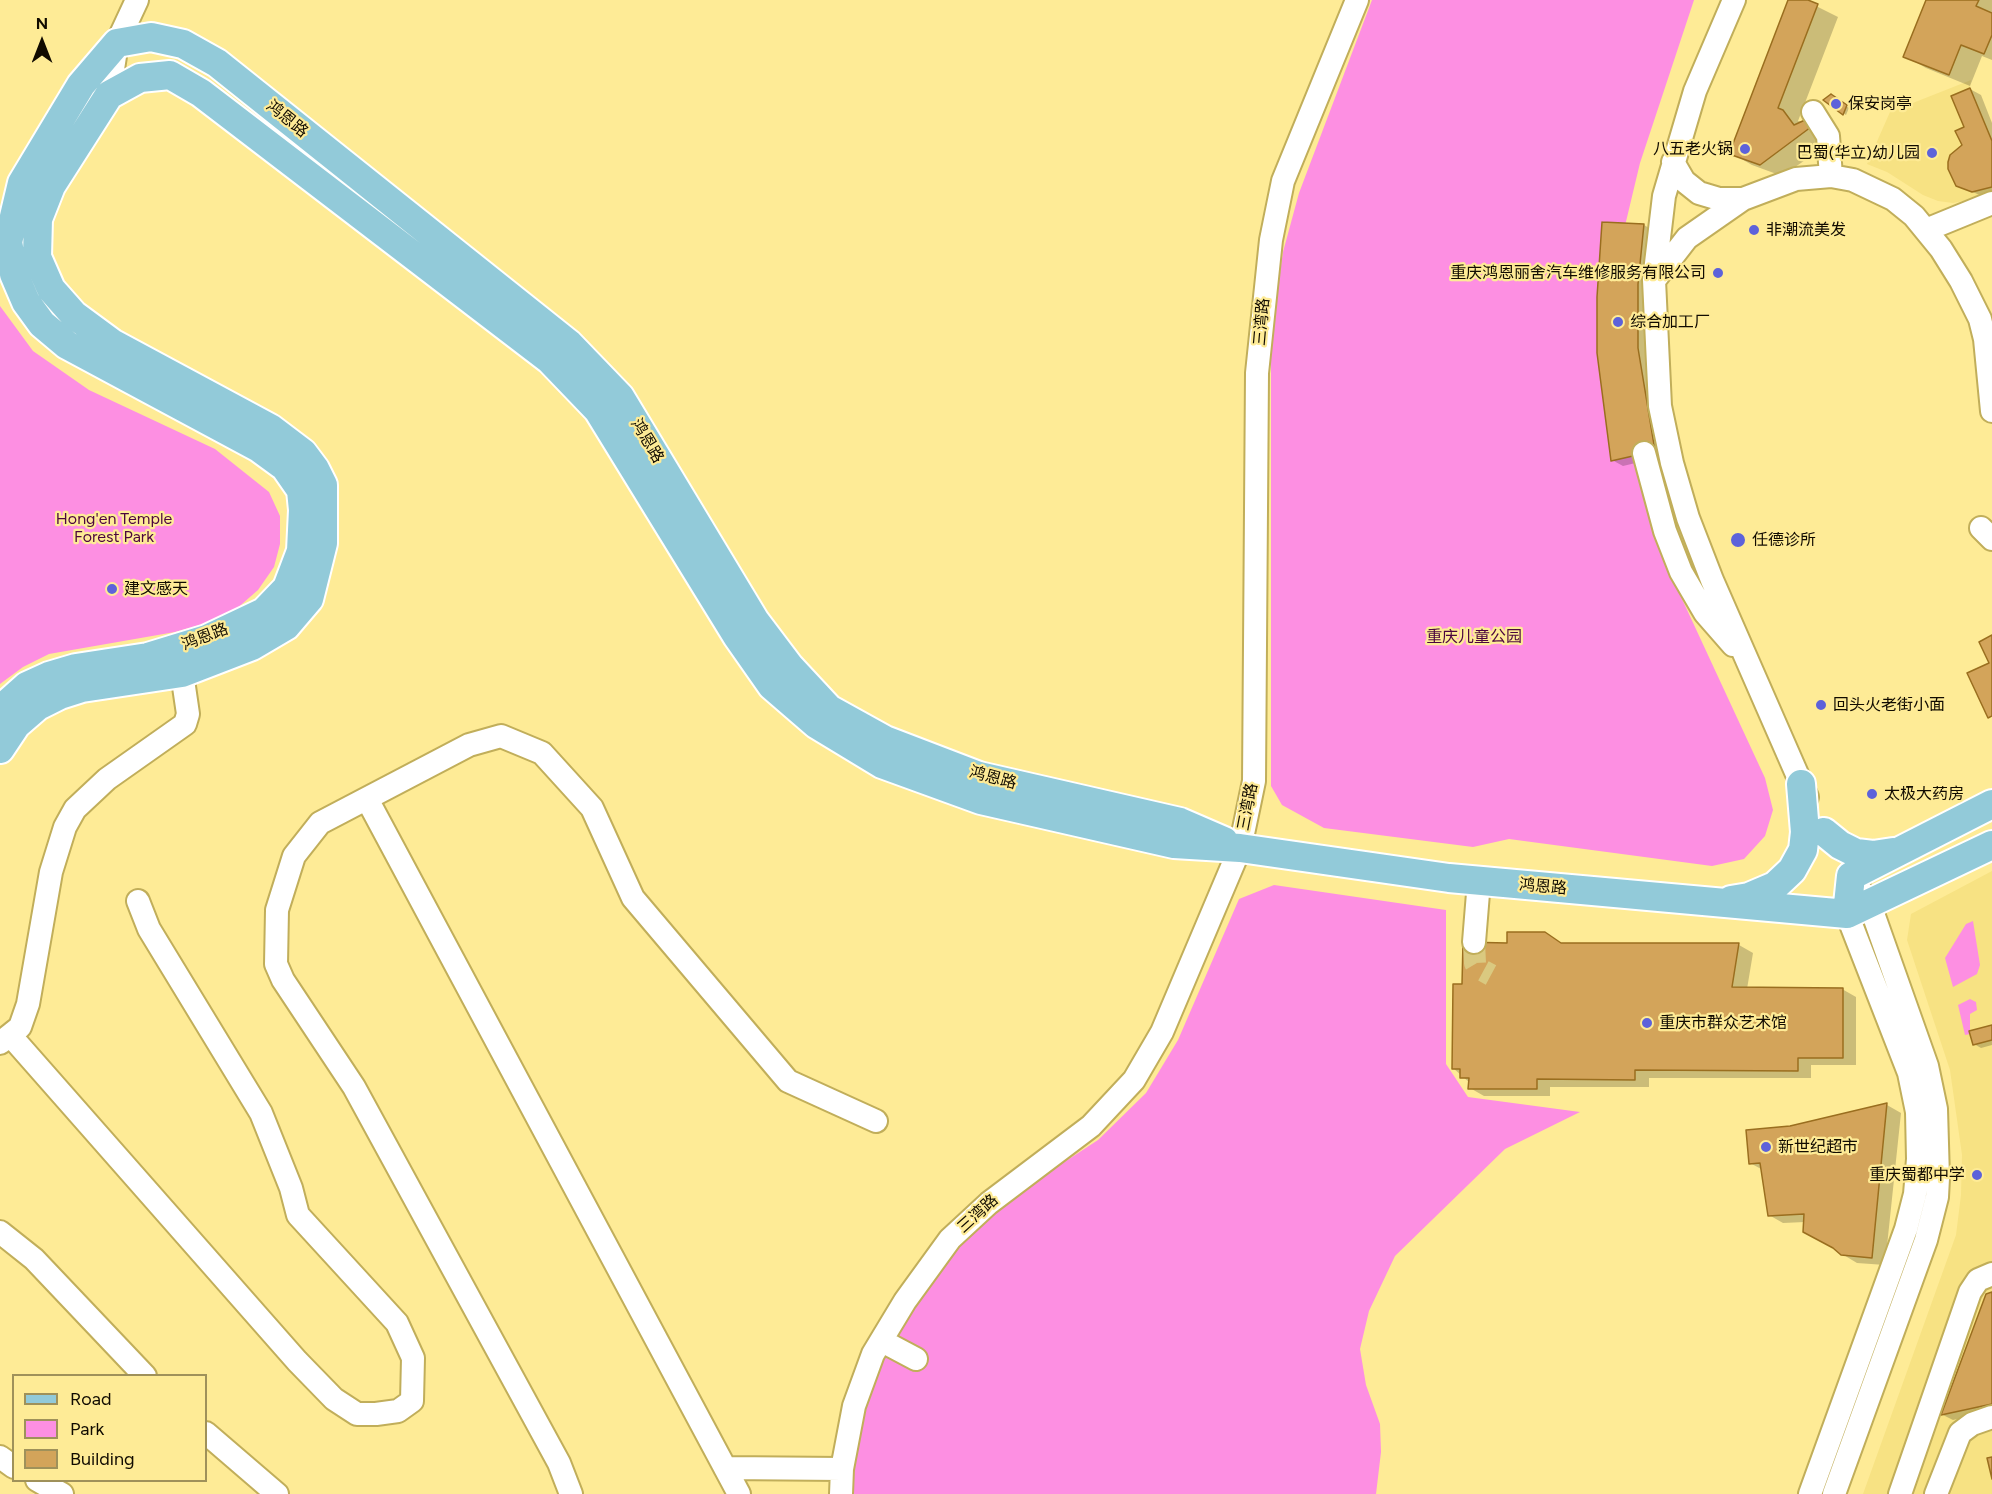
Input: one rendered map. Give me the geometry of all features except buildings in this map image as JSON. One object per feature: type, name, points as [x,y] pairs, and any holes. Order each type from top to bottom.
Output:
[{"type":"main road","name":"鸿恩路","points":[[0,710],[27,686],[50,676],[168,651],[207,639],[264,612],[286,588],[301,551],[303,510],[301,490],[285,467],[260,448],[67,345],[42,324],[26,302],[14,274],[8,242],[22,183],[81,85],[117,43],[151,37],[183,44],[217,63],[569,344],[620,397],[755,621],[789,666],[829,709],[885,740],[979,776],[1180,822],[1239,848]]},
{"type":"main road","name":"鸿恩路","points":[[0,749],[16,725],[38,706],[82,688],[182,673],[252,646],[286,626],[309,599],[323,543],[322,485],[303,453],[270,428],[112,343],[74,315],[51,289],[37,257],[38,219],[51,186],[109,94],[140,78],[170,75],[201,93],[550,360],[598,411],[737,636],[772,686],[816,724],[882,764],[981,800],[1174,844],[1239,848],[1378,869],[1479,881],[1709,903],[1858,910]]},
{"type":"main road","points":[[1709,903],[1749,897],[1775,886],[1792,870],[1803,850],[1805,832],[1801,784]]},
{"type":"main road","points":[[1992,804],[1851,876],[1858,910],[1992,845]]},
{"type":"main road","points":[[1824,832],[1840,845],[1856,853],[1873,855],[1898,851]]},
{"type":"street","points":[[109,94],[117,43],[137,0]]},
{"type":"street","name":"三湾路","points":[[841,1494],[842,1469],[854,1406],[882,1341],[905,1301],[950,1239],[989,1203],[1091,1126],[1134,1080],[1162,1032],[1239,848],[1254,782],[1257,373],[1270,251],[1283,180],[1357,0]]},
{"type":"street","points":[[1734,0],[1695,91],[1664,196],[1654,280],[1660,406],[1672,463],[1696,538],[1801,784],[1824,832],[1851,876]]},
{"type":"street","points":[[1813,112],[1828,136],[1831,176]]},
{"type":"street","points":[[1673,162],[1684,180],[1699,193],[1719,199],[1743,199]]},
{"type":"street","points":[[1654,280],[1687,238],[1743,199],[1797,179],[1831,176],[1853,180],[1893,199],[1926,230],[1961,281],[1980,319],[1985,339],[1992,411]]},
{"type":"street","points":[[1926,230],[1992,203]]},
{"type":"street","points":[[1644,453],[1665,531],[1681,572],[1705,614],[1748,663]]},
{"type":"street","points":[[138,901],[149,929],[261,1113],[291,1188],[298,1215],[397,1323],[413,1358],[411,1401],[398,1411],[357,1414],[334,1399],[5,1039],[20,1027],[28,1004],[51,872],[65,827],[75,809],[107,780],[185,724],[188,714],[182,673]]},
{"type":"street","points":[[571,1494],[559,1463],[354,1087],[283,980],[276,964],[277,910],[294,856],[320,823],[469,745],[501,736],[542,753],[592,808],[633,898],[789,1081],[876,1121]]},
{"type":"street","points":[[367,799],[739,1494]]},
{"type":"street","points":[[1474,942],[1479,881]]},
{"type":"street","points":[[1810,1494],[1906,1229],[1915,1194],[1918,1159],[1917,1112],[1908,1073],[1858,910]]},
{"type":"street","points":[[1834,1494],[1926,1240],[1937,1197],[1936,1109],[1927,1066],[1858,910]]},
{"type":"street","points":[[0,1232],[34,1259],[143,1374]]},
{"type":"street","points":[[1900,1494],[1970,1293],[1978,1280],[1992,1274]]},
{"type":"street","points":[[882,1341],[916,1359]]},
{"type":"street","points":[[1936,1494],[1960,1434],[1972,1424],[1992,1417]]},
{"type":"street","points":[[207,1434],[277,1494]]},
{"type":"street","points":[[725,1468],[842,1469]]},
{"type":"street","points":[[41,1482],[62,1494]]},
{"type":"shaded area","name":"巴蜀(华立)幼儿园","points":[[1971,80],[1970,88],[1992,141],[1992,191],[1953,203],[1938,201],[1923,195],[1887,172],[1867,164],[1890,112]]},
{"type":"shaded area","name":"重庆蜀都中学","points":[[1992,871],[1992,1494],[1863,1494],[1956,1235],[1961,1195],[1962,1155],[1950,1070],[1907,940],[1911,914]]},
{"type":"green space","name":"重庆儿童公园","points":[[1372,0],[1694,0],[1640,163],[1624,230],[1630,431],[1644,501],[1663,558],[1765,778],[1773,810],[1765,836],[1744,859],[1712,866],[1509,839],[1473,847],[1324,828],[1282,805],[1271,786],[1271,335],[1283,252],[1299,193]]},
{"type":"green space","name":"Hong'en Temple Forest Park","points":[[0,306],[33,351],[89,390],[215,449],[269,492],[280,516],[280,544],[274,567],[258,590],[234,611],[203,624],[175,632],[49,654],[23,667],[0,684]]},
{"type":"green space","points":[[1274,885],[1446,910],[1446,1064],[1468,1097],[1580,1112],[1505,1149],[1395,1256],[1369,1311],[1360,1349],[1366,1385],[1380,1424],[1381,1452],[1376,1494],[851,1494],[862,1409],[881,1359],[910,1306],[955,1244],[994,1208],[1098,1140],[1146,1093],[1178,1040],[1239,899]]},
{"type":"green space","points":[[1973,921],[1980,965],[1977,974],[1953,987],[1945,958],[1966,924]]},
{"type":"green space","points":[[1970,999],[1976,1002],[1977,1010],[1970,1014],[1970,1034],[1965,1035],[1958,1005]]},
{"type":"tunnel","points":[[1474,942],[1475,963],[1478,968],[1491,975]]},
{"type":"place","name":"保安岗亭","points":[[1836,104]]},
{"type":"place","name":"八五老火锅","points":[[1745,149]]},
{"type":"place","name":"巴蜀(华立)幼儿园","points":[[1932,153]]},
{"type":"place","name":"非潮流美发","points":[[1754,230]]},
{"type":"place","name":"重庆鸿恩丽舍汽车维修服务有限公司","points":[[1718,273]]},
{"type":"place","name":"综合加工厂","points":[[1618,322]]},
{"type":"place","name":"任德诊所","points":[[1738,540]]},
{"type":"place","name":"建文感天","points":[[112,589]]},
{"type":"place","name":"回头火老街小面","points":[[1821,705]]},
{"type":"place","name":"太极大药房","points":[[1872,794]]},
{"type":"place","name":"重庆市群众艺术馆","points":[[1647,1023]]},
{"type":"place","name":"新世纪超市","points":[[1766,1147]]},
{"type":"place","name":"重庆蜀都中学","points":[[1977,1175]]}]
